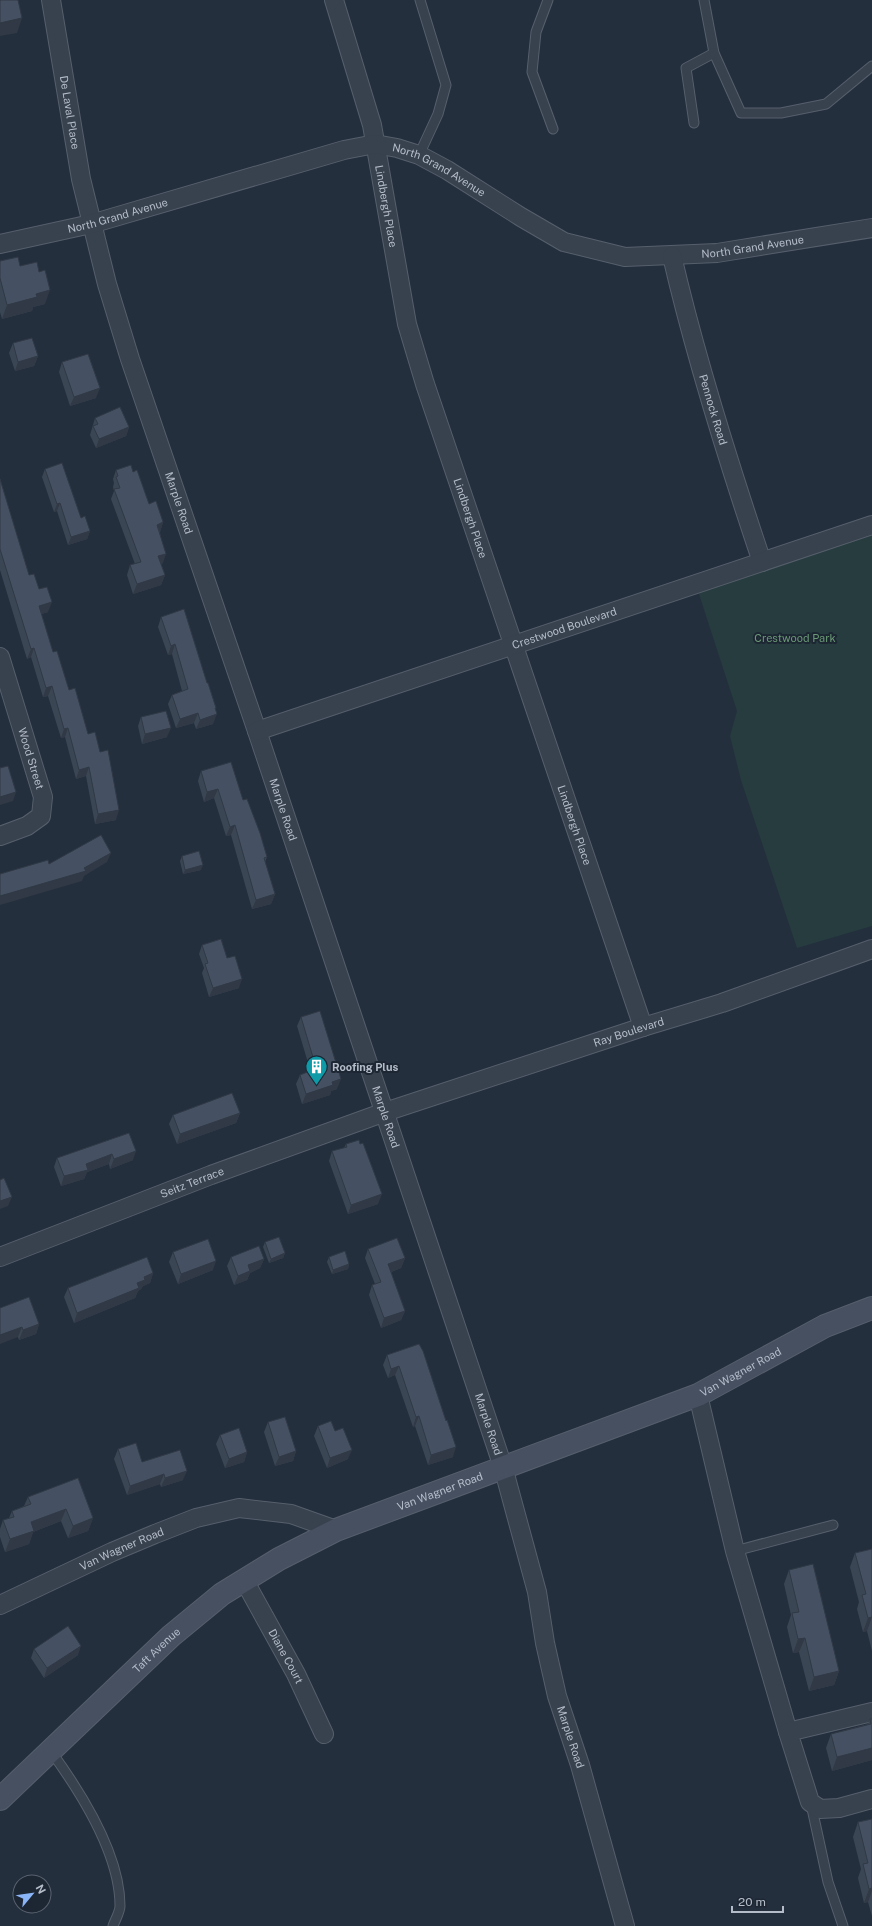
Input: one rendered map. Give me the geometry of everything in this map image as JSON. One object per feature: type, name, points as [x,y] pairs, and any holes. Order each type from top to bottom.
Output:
[{"type":"street","name":"De Laval Place","points":[[52,0],[81,179],[91,224]]},
{"type":"street","name":"Lindbergh Place","points":[[334,0],[372,125],[407,324],[427,392],[643,1027]]},
{"type":"street","name":"North Grand Avenue","points":[[0,244],[91,224],[344,150],[375,144],[397,148],[419,155],[447,170],[520,217],[564,242],[625,257],[717,253],[872,228]]},
{"type":"street","name":"Marple Road","points":[[91,224],[130,359],[257,731],[503,1467],[537,1592],[544,1643],[557,1696],[580,1765],[625,1926]]},
{"type":"street","name":"Pennock Road","points":[[672,256],[687,323],[722,442],[762,562]]},
{"type":"street","name":"Crestwood Boulevard","points":[[257,731],[872,525]]},
{"type":"street","name":"Wood Street","points":[[0,657],[43,798],[41,816],[28,826],[0,836]]},
{"type":"street","name":"Ray Boulevard","points":[[385,1112],[643,1027],[722,1003],[872,950]]},
{"type":"street","name":"Seitz Terrace","points":[[0,1257],[212,1175],[385,1112]]},
{"type":"street","name":"Van Wagner Road","points":[[0,1605],[112,1552],[196,1518],[239,1508],[291,1514],[336,1530],[698,1395],[825,1326],[872,1308]]},
{"type":"street","points":[[698,1395],[735,1551],[810,1802],[820,1809],[839,1808],[872,1799]]},
{"type":"street","name":"Taft Avenue","points":[[0,1799],[171,1636],[222,1594],[279,1559],[336,1530]]},
{"type":"street","name":"Diane Court","points":[[244,1580],[296,1674],[324,1734]]},
{"type":"street","points":[[788,1732],[872,1712]]},
{"type":"lane","points":[[419,155],[438,114],[446,85],[420,0]]},
{"type":"lane","points":[[548,0],[536,32],[532,72],[553,129]]},
{"type":"lane","points":[[704,0],[714,53],[741,112],[781,113],[826,104],[872,66]]},
{"type":"lane","points":[[694,123],[686,68],[714,53]]},
{"type":"lane","points":[[735,1551],[833,1525]]},
{"type":"lane","points":[[50,1750],[74,1782],[112,1858],[116,1875],[120,1907],[113,1926]]},
{"type":"lane","points":[[810,1802],[828,1882],[843,1926]]},
{"type":"green space","name":"Crestwood Park","points":[[872,532],[872,926],[797,948],[741,780],[730,736],[737,711],[697,588]]},
{"type":"building","points":[[0,0],[18,0],[22,18],[0,23]]},
{"type":"building","points":[[18,257],[20,266],[37,262],[39,272],[45,270],[50,290],[36,294],[37,297],[7,305],[0,278],[0,261]]},
{"type":"building","points":[[32,338],[38,356],[18,362],[13,343]]},
{"type":"building","points":[[88,354],[100,388],[74,397],[62,362]]},
{"type":"building","points":[[120,407],[129,427],[99,439],[93,426],[98,424],[95,418]]},
{"type":"building","points":[[62,463],[81,518],[85,516],[90,531],[71,537],[60,503],[57,504],[45,469]]},
{"type":"building","points":[[131,465],[133,472],[137,470],[149,504],[156,501],[163,522],[157,525],[166,554],[158,556],[165,575],[137,584],[130,565],[141,562],[114,489],[120,488],[116,477],[118,476],[116,470]]},
{"type":"building","points":[[0,479],[29,575],[34,574],[39,589],[47,587],[52,602],[39,606],[53,652],[57,651],[69,690],[75,688],[88,734],[95,732],[100,752],[108,750],[119,810],[98,814],[89,767],[79,770],[68,728],[64,729],[52,686],[46,688],[34,648],[31,649],[0,549]]},
{"type":"building","points":[[184,609],[217,714],[200,720],[198,713],[180,719],[172,695],[188,689],[175,644],[171,646],[161,617]]},
{"type":"building","points":[[166,711],[171,728],[145,734],[141,717]]},
{"type":"building","points":[[231,762],[243,800],[247,799],[260,833],[267,857],[264,858],[275,894],[256,900],[235,825],[230,827],[218,789],[207,792],[201,771]]},
{"type":"building","points":[[8,766],[16,792],[0,797],[0,768]]},
{"type":"building","points":[[101,835],[111,853],[84,868],[86,871],[0,896],[0,874],[48,860],[49,864]]},
{"type":"building","points":[[199,851],[203,865],[185,870],[182,856]]},
{"type":"building","points":[[221,939],[227,958],[235,956],[242,979],[213,988],[205,964],[208,963],[202,945]]},
{"type":"building","points":[[320,1011],[341,1079],[332,1082],[333,1085],[306,1094],[300,1075],[310,1071],[308,1066],[315,1064],[301,1017]]},
{"type":"building","points":[[232,1093],[240,1113],[180,1134],[173,1115]]},
{"type":"building","points":[[129,1133],[136,1151],[114,1159],[112,1154],[86,1164],[88,1170],[64,1176],[57,1158]]},
{"type":"building","points":[[359,1140],[360,1144],[363,1143],[382,1194],[351,1205],[332,1151],[347,1147],[346,1144]]},
{"type":"building","points":[[4,1178],[12,1197],[0,1201],[0,1180]]},
{"type":"building","points":[[279,1237],[285,1253],[271,1259],[265,1242]]},
{"type":"building","points":[[397,1238],[405,1258],[388,1264],[405,1311],[384,1318],[372,1285],[381,1282],[368,1249]]},
{"type":"building","points":[[208,1239],[216,1261],[181,1274],[173,1252]]},
{"type":"building","points":[[259,1246],[264,1259],[248,1265],[250,1271],[238,1276],[231,1257]]},
{"type":"building","points":[[345,1251],[349,1264],[333,1270],[329,1257]]},
{"type":"building","points":[[147,1257],[153,1273],[144,1277],[145,1280],[137,1283],[139,1288],[77,1313],[68,1288]]},
{"type":"building","points":[[29,1297],[39,1324],[23,1330],[22,1327],[0,1335],[0,1308]]},
{"type":"building","points":[[419,1344],[423,1351],[456,1447],[431,1455],[419,1416],[416,1417],[399,1366],[391,1369],[387,1355]]},
{"type":"building","points":[[285,1417],[296,1451],[279,1457],[268,1422]]},
{"type":"building","points":[[331,1421],[335,1431],[343,1428],[352,1450],[330,1458],[318,1426]]},
{"type":"building","points":[[239,1428],[247,1452],[229,1459],[220,1435]]},
{"type":"building","points":[[136,1443],[142,1462],[180,1450],[187,1471],[165,1478],[164,1474],[130,1486],[118,1449]]},
{"type":"building","points":[[78,1478],[93,1518],[73,1526],[66,1509],[31,1522],[34,1531],[10,1539],[3,1520],[14,1517],[12,1511],[31,1504],[28,1497]]},
{"type":"building","points":[[872,1549],[872,1617],[868,1618],[862,1595],[866,1594],[855,1553]]},
{"type":"building","points":[[813,1564],[839,1671],[814,1677],[805,1638],[798,1639],[792,1613],[799,1612],[789,1570]]},
{"type":"building","points":[[68,1626],[81,1646],[47,1668],[34,1649]]},
{"type":"building","points":[[870,1719],[872,1719],[872,1748],[837,1757],[831,1734],[871,1724]]},
{"type":"building","points":[[872,1819],[872,1888],[869,1889],[863,1864],[868,1863],[858,1822]]},
{"type":"place","name":"Roofing Plus","points":[[317,1086]]}]
